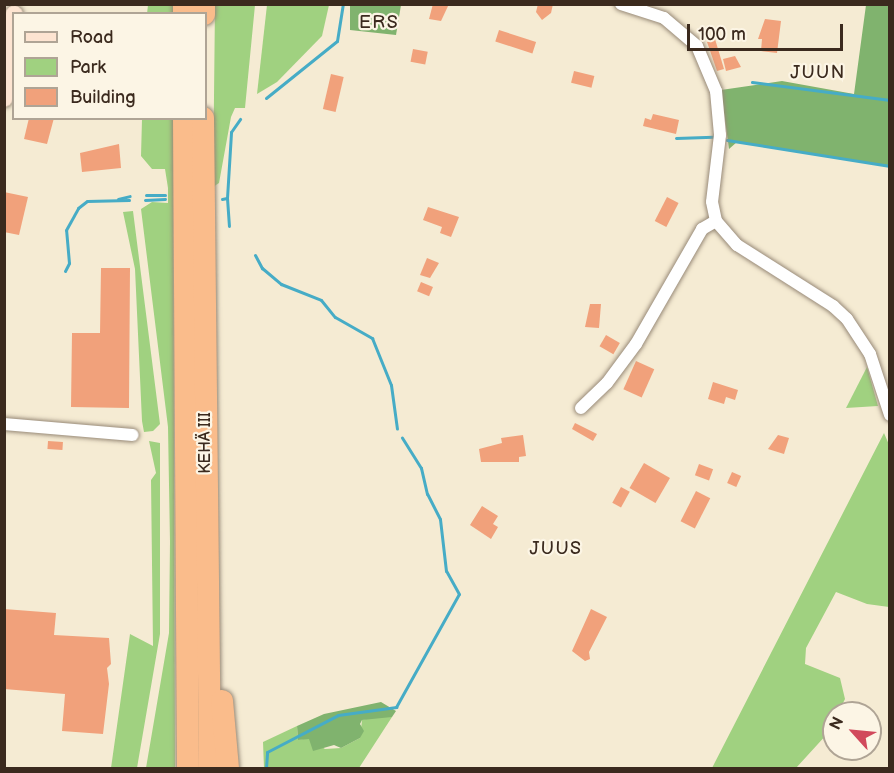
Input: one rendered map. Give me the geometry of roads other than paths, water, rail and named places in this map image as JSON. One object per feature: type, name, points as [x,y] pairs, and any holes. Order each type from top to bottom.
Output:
[{"type":"highway","name":"KEHÄ III","points":[[184,120],[188,768]]},
{"type":"highway","name":"KEHÄ III","points":[[203,120],[210,768]]},
{"type":"highway","points":[[207,571],[218,647],[228,768]]},
{"type":"main road","points":[[4,98],[12,19]]},
{"type":"street","points":[[621,4],[664,18],[683,30],[697,46],[716,91],[720,135],[712,202],[716,221],[737,245],[833,306],[847,319],[870,354],[890,415]]},
{"type":"street","points":[[581,408],[607,383],[636,344],[702,229],[716,221]]},
{"type":"street","points":[[4,424],[133,435]]},
{"type":"waterway","points":[[266,98],[337,41],[343,4]]},
{"type":"waterway","points":[[752,82],[890,100]]},
{"type":"waterway","points":[[222,199],[227,198],[231,132],[240,119]]},
{"type":"waterway","points":[[676,138],[713,137]]},
{"type":"waterway","points":[[727,140],[890,166]]},
{"type":"waterway","points":[[146,195],[165,195]]},
{"type":"waterway","points":[[118,199],[130,196]]},
{"type":"waterway","points":[[227,198],[229,226]]},
{"type":"waterway","points":[[145,200],[165,199]]},
{"type":"waterway","points":[[65,271],[69,263],[66,230],[78,208],[87,201],[129,200]]},
{"type":"waterway","points":[[255,255],[262,268],[281,284],[321,300],[335,317],[372,338],[391,385],[397,429]]},
{"type":"waterway","points":[[266,768],[267,752],[338,715],[396,707],[459,594],[446,571],[440,519],[427,494],[421,468],[402,438]]},
{"type":"district","name":"ERS","points":[[379,23]]},
{"type":"district","name":"JUUN","points":[[818,73]]},
{"type":"district","name":"JUUS","points":[[556,549]]}]
